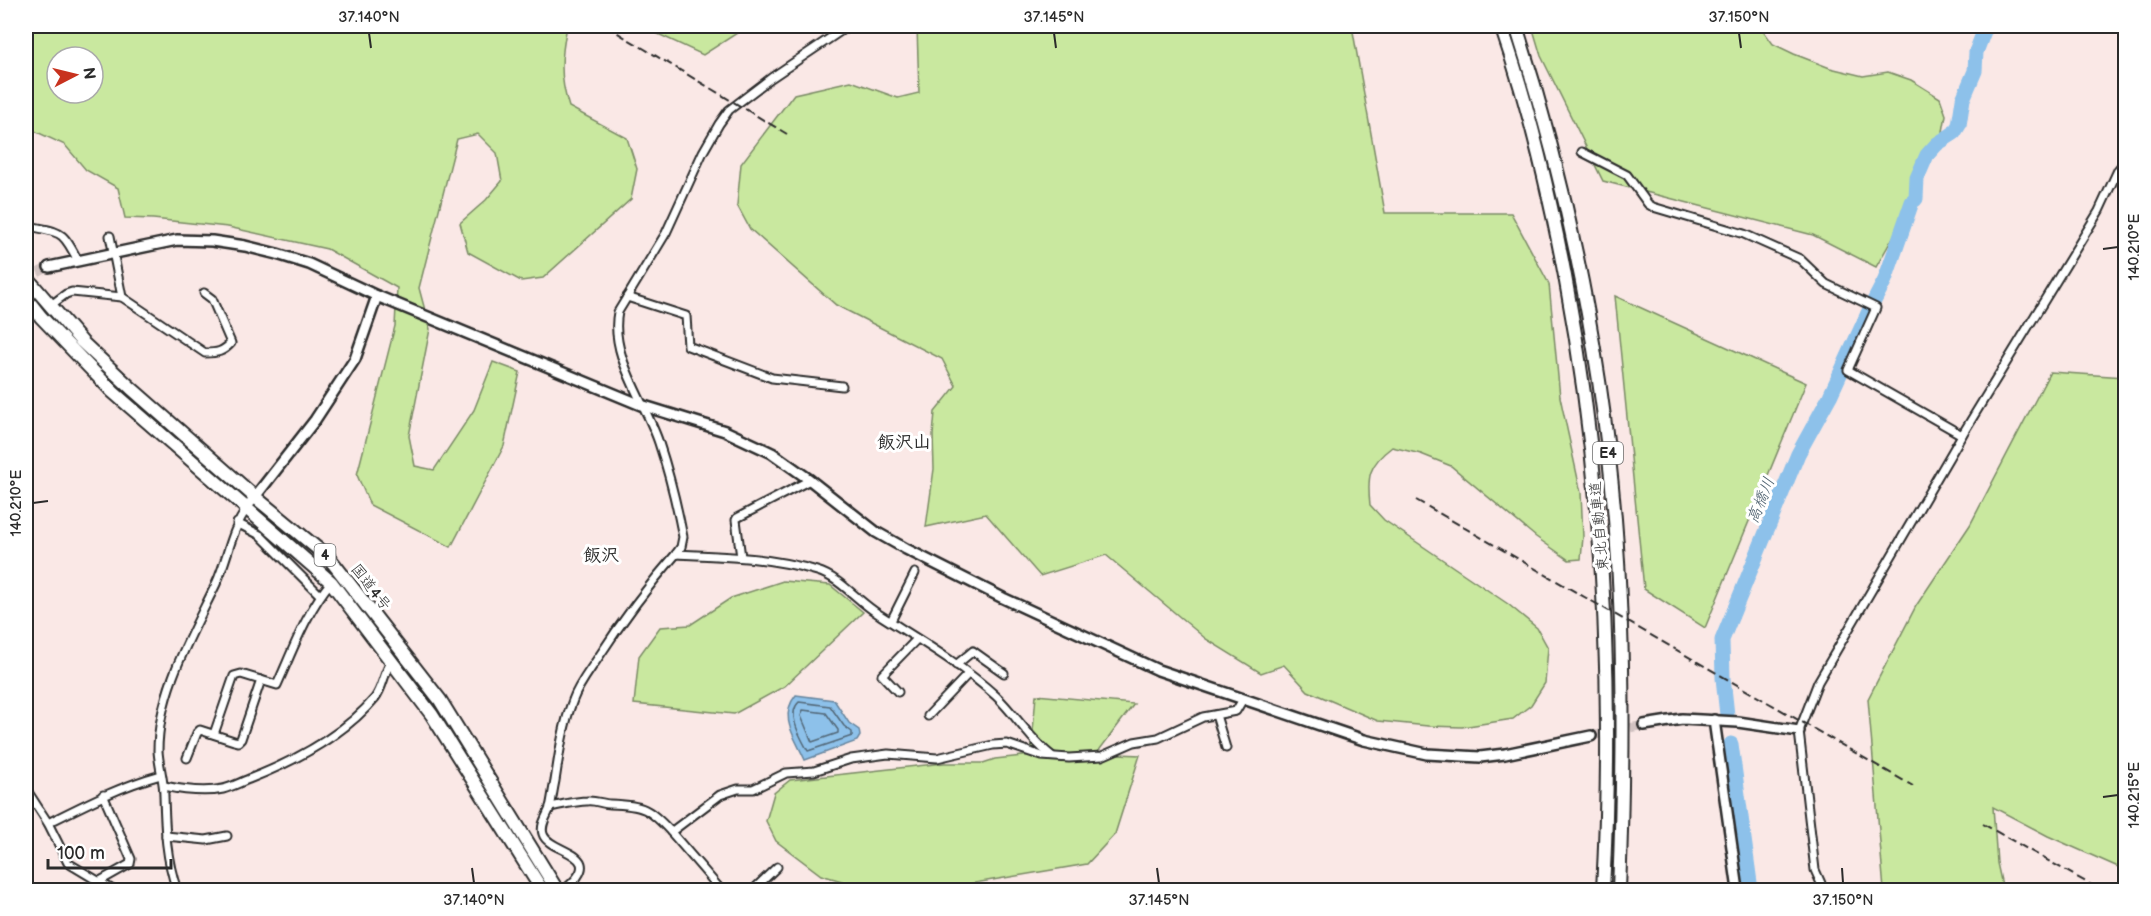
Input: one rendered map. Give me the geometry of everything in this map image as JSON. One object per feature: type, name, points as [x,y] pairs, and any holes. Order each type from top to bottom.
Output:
[{"type":"highway","name":"東北自動車道","points":[[1502,26],[1545,180],[1572,316],[1591,447],[1599,526],[1606,669],[1607,752],[1603,891]]},
{"type":"highway","name":"東北自動車道","points":[[1516,26],[1540,100],[1560,178],[1597,367],[1620,594],[1623,709],[1619,891]]},
{"type":"highway","name":"国道4号","points":[[26,277],[39,295],[51,305],[82,342],[255,497],[330,559],[440,700],[557,891]]},
{"type":"highway","name":"国道4号","points":[[26,298],[41,317],[113,392],[331,582],[432,715],[542,891]]},
{"type":"street","points":[[564,891],[576,881],[580,874],[580,867],[573,854],[549,843],[543,834],[543,825],[550,807],[569,711],[574,698],[617,629],[676,554],[681,547],[683,537],[658,441],[641,405],[619,347],[616,322],[618,312],[666,233],[703,152],[729,110],[771,78],[848,26]]},
{"type":"street","points":[[1582,152],[1627,175],[1648,204],[1653,207],[1744,234],[1800,259],[1826,284],[1876,308],[1848,369],[1962,435]]},
{"type":"street","points":[[1824,891],[1815,870],[1799,731],[1818,682],[1962,435],[2070,259],[2126,160]]},
{"type":"street","points":[[26,225],[58,231],[68,241],[78,261]]},
{"type":"street","points":[[110,236],[122,297]]},
{"type":"street","points":[[49,267],[177,240],[212,241],[245,246],[309,264],[377,296],[641,405],[726,431],[772,453],[876,532],[1003,598],[1158,670],[1364,740],[1427,754],[1480,757],[1591,736]]},
{"type":"street","points":[[51,305],[72,292],[122,297],[205,353],[216,353],[225,350],[231,343],[212,299],[204,293]]},
{"type":"street","points":[[177,891],[167,856],[164,786],[158,752],[166,696],[202,610],[217,582],[237,523],[315,420],[355,358],[377,296]]},
{"type":"street","points":[[627,297],[686,316],[688,346],[772,378],[842,386]]},
{"type":"street","points":[[741,557],[737,518],[810,480]]},
{"type":"street","points":[[237,523],[260,535],[320,595]]},
{"type":"street","points":[[676,554],[769,560],[831,576],[879,615],[956,665],[996,696],[1038,746],[1052,756]]},
{"type":"street","points":[[891,621],[915,573]]},
{"type":"street","points":[[214,734],[234,676],[241,674],[277,686],[320,595],[331,582]]},
{"type":"street","points":[[898,692],[882,675],[917,639]]},
{"type":"street","points":[[956,665],[973,651],[1004,673]]},
{"type":"street","points":[[164,786],[201,790],[224,789],[271,770],[318,745],[342,729],[374,698],[381,688],[385,670],[392,661]]},
{"type":"street","points":[[928,716],[968,674]]},
{"type":"street","points":[[187,758],[197,733],[203,730],[234,741],[241,739],[261,680]]},
{"type":"street","points":[[671,832],[720,795],[738,789],[753,789],[786,773],[814,771],[851,759],[888,753],[937,758],[1007,744],[1034,754],[1070,758],[1102,756],[1134,742],[1158,738],[1203,717],[1236,711],[1243,699]]},
{"type":"street","points":[[1216,715],[1226,748]]},
{"type":"street","points":[[1644,725],[1682,718],[1738,722],[1799,731]]},
{"type":"street","points":[[1714,720],[1738,891]]},
{"type":"street","points":[[48,823],[103,795],[129,784],[161,775]]},
{"type":"street","points":[[26,789],[48,823],[68,862],[113,891]]},
{"type":"street","points":[[100,881],[130,864],[131,859],[103,795]]},
{"type":"street","points":[[550,807],[588,800],[642,807],[658,818],[721,891]]},
{"type":"street","points":[[166,836],[206,840],[227,836]]},
{"type":"street","points":[[753,891],[777,867]]},
{"type":"green space","points":[[26,26],[567,26],[562,66],[569,107],[627,138],[637,169],[631,199],[543,278],[521,281],[468,252],[460,223],[486,200],[502,181],[497,153],[478,134],[457,139],[419,288],[430,329],[409,436],[415,466],[434,470],[474,410],[493,362],[520,372],[504,446],[451,547],[370,505],[357,475],[395,326],[397,288],[327,249],[228,227],[125,218],[118,188],[86,170],[65,145],[26,127]]},
{"type":"green space","points":[[641,26],[748,26],[703,55]]},
{"type":"green space","points":[[917,26],[1352,26],[1385,213],[1511,213],[1549,284],[1560,397],[1581,493],[1583,537],[1581,559],[1569,560],[1536,537],[1451,466],[1421,454],[1392,447],[1378,460],[1369,479],[1370,505],[1384,520],[1508,604],[1537,628],[1548,648],[1545,683],[1531,705],[1513,719],[1462,727],[1378,721],[1308,691],[1284,665],[1261,673],[1206,639],[1106,555],[1040,576],[986,514],[926,527],[934,469],[935,412],[956,386],[942,359],[836,305],[750,229],[737,205],[741,164],[794,94],[851,81],[898,98],[919,93]]},
{"type":"green space","points":[[1532,26],[1760,26],[1773,44],[1830,68],[1863,76],[1888,72],[1911,80],[1940,98],[1946,115],[1942,137],[1900,225],[1876,267],[1813,235],[1603,181],[1541,56]]},
{"type":"green space","points":[[1615,296],[1806,383],[1705,628],[1644,589]]},
{"type":"green space","points":[[2050,372],[2125,377],[2125,870],[2048,836],[1993,807],[1997,863],[2003,890],[1884,890],[1868,699],[1916,606],[1970,525]]},
{"type":"green space","points":[[783,581],[830,585],[863,612],[785,686],[734,714],[634,704],[639,656],[660,627],[690,625],[731,598]]},
{"type":"green space","points":[[1036,695],[1134,704],[1097,753],[1140,755],[1115,834],[1087,864],[969,884],[918,890],[873,890],[821,875],[776,841],[766,821],[774,793],[790,780],[944,763],[983,763],[995,759],[1031,755]]},
{"type":"water","points":[[796,695],[834,700],[849,723],[859,730],[860,736],[857,741],[805,760],[788,719],[788,711]]},
{"type":"waterway","name":"高橋川","points":[[1873,303],[1885,280],[1912,202],[1916,199],[1917,178],[1927,155],[1937,144],[1954,133],[1959,125],[1963,99],[1975,71],[1976,52],[1986,26]]},
{"type":"waterway","name":"高橋川","points":[[1727,715],[1722,640],[1798,454],[1830,396],[1870,309]]},
{"type":"waterway","name":"高橋川","points":[[1731,744],[1751,890]]},
{"type":"tunnel","points":[[26,279],[49,267]]},
{"type":"tunnel","points":[[1591,736],[1644,725]]},
{"type":"railway","points":[[606,26],[787,134]]},
{"type":"railway","points":[[1416,500],[1913,786]]},
{"type":"railway","points":[[1983,824],[2100,890]]},
{"type":"district","name":"飯沢山","points":[[904,442]]},
{"type":"district","name":"飯沢","points":[[601,555]]}]
